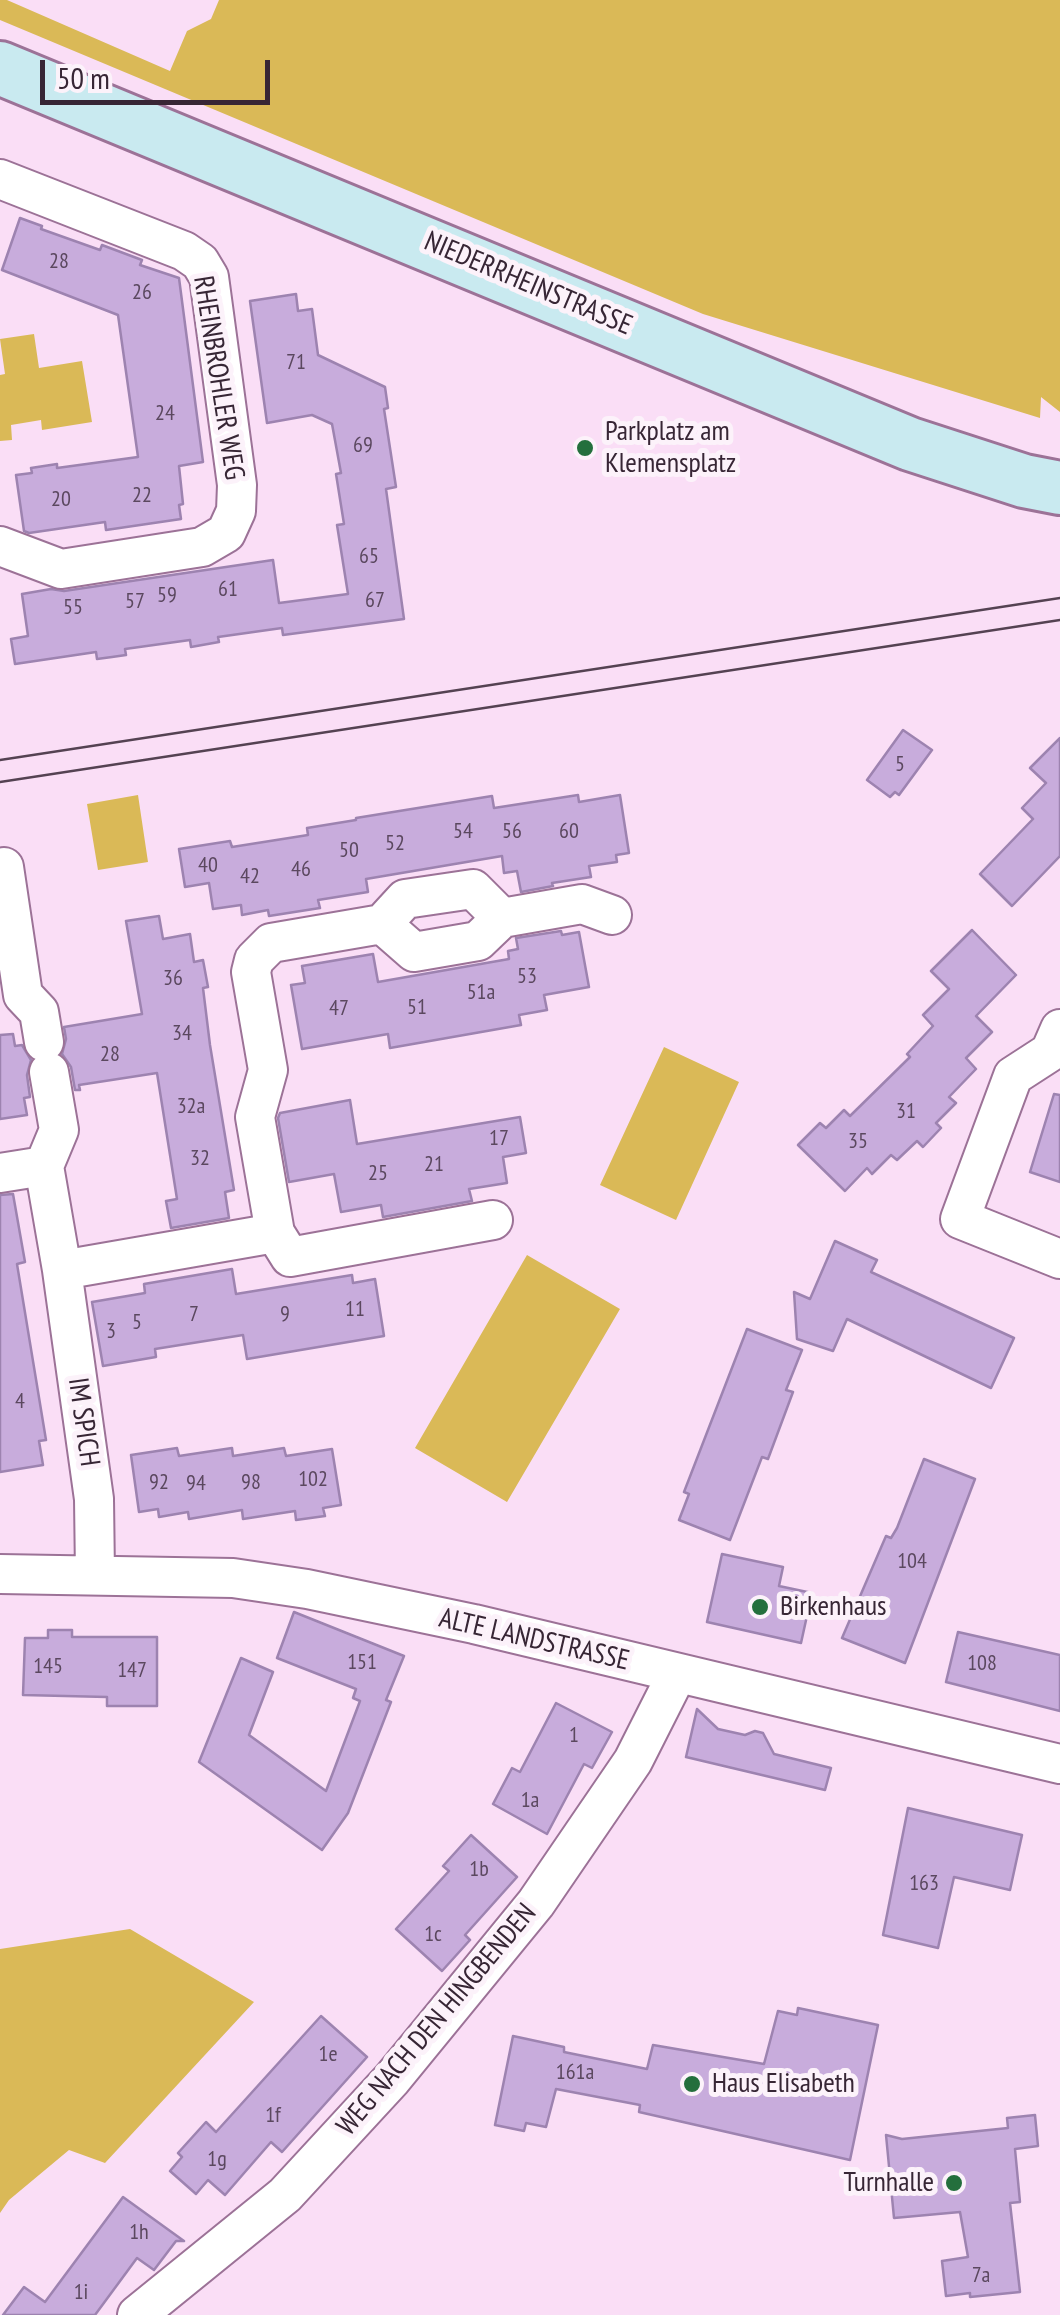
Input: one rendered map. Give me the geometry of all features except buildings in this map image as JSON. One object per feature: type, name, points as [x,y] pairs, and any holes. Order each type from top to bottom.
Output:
[{"type":"main road","name":"NIEDERRHEINSTRASSE","points":[[0,68],[910,444],[986,470],[1060,488]]},
{"type":"street","name":"RHEINBROHLER WEG","points":[[0,179],[184,250],[200,262],[208,276],[236,485],[236,511],[226,533],[202,547],[61,569],[0,546]]},
{"type":"street","name":"IM SPICH","points":[[4,866],[23,995],[39,1012],[58,1130],[44,1166],[94,1499],[95,1575]]},
{"type":"street","points":[[493,1220],[290,1257],[275,1233],[255,1116],[268,1070],[251,972],[254,960],[271,943],[382,924],[405,900],[473,889],[502,918]]},
{"type":"street","points":[[382,924],[414,952],[478,942],[502,918],[582,904],[612,914]]},
{"type":"street","points":[[1060,1029],[1050,1052],[1013,1076],[960,1219],[1060,1259]]},
{"type":"street","points":[[0,1173],[44,1166]]},
{"type":"street","points":[[62,1270],[275,1233]]},
{"type":"street","name":"ALTE LANDSTRASSE","points":[[0,1574],[233,1578],[307,1589],[474,1624],[1060,1764]]},
{"type":"street","name":"WEG NACH DEN HINGBENDEN","points":[[136,2315],[286,2195],[392,2079],[536,1903],[633,1761],[677,1674]]},
{"type":"shaded area","points":[[0,0],[170,71],[187,31],[211,19],[219,0],[1060,0],[1060,412],[1041,397],[1040,418],[703,314],[0,20]]},
{"type":"shaded area","points":[[34,334],[39,368],[82,361],[92,422],[42,430],[41,420],[11,425],[12,440],[0,441],[0,375],[5,374],[0,339]]},
{"type":"shaded area","points":[[138,795],[148,862],[98,870],[87,804]]},
{"type":"shaded area","points":[[664,1047],[739,1082],[676,1220],[600,1185]]},
{"type":"shaded area","points":[[527,1255],[620,1309],[507,1502],[415,1448]]},
{"type":"shaded area","points":[[130,1929],[254,2002],[105,2163],[69,2150],[9,2200],[0,2213],[0,1949]]},
{"type":"tram line","points":[[0,760],[1060,598]]},
{"type":"tram line","points":[[0,782],[1060,620]]},
{"type":"place","name":"Parkplatz am Klemensplatz","points":[[585,448]]},
{"type":"place","name":"Birkenhaus","points":[[760,1607]]},
{"type":"place","name":"Haus Elisabeth","points":[[692,2084]]},
{"type":"place","name":"Turnhalle","points":[[954,2183]]}]
